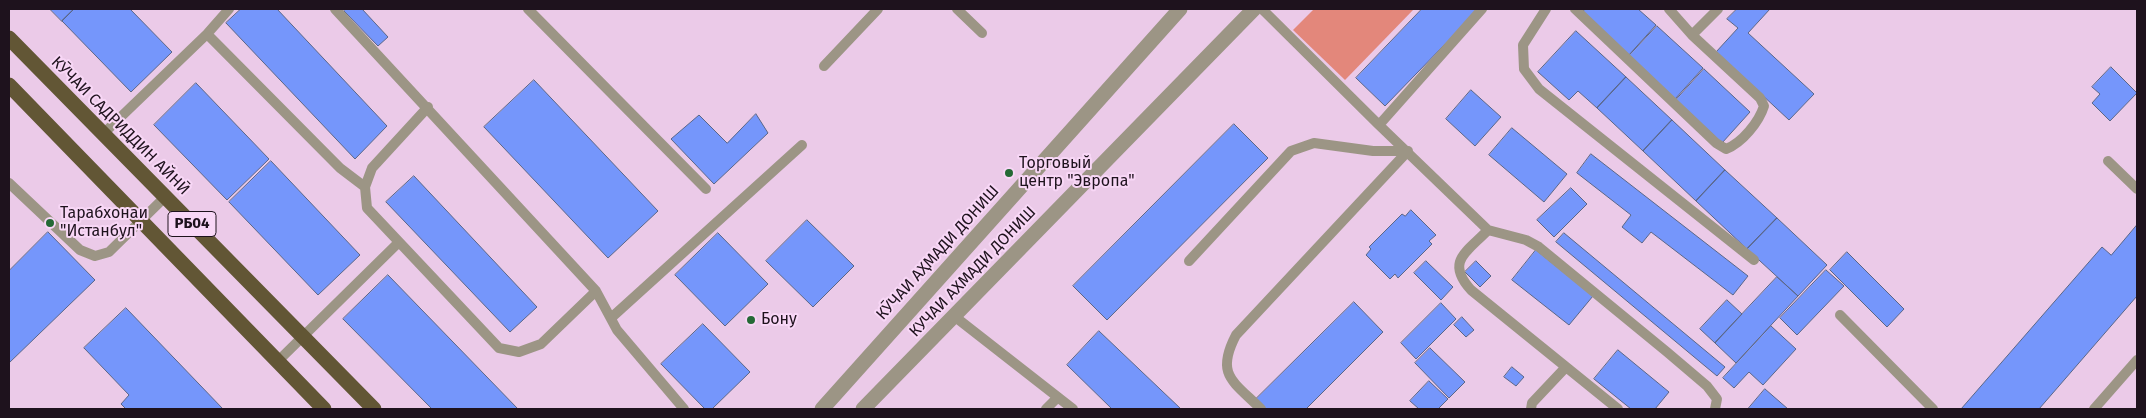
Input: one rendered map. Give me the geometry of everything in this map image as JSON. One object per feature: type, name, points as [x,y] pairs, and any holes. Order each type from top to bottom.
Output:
[{"type":"highway","name":"КӮЧАИ САДРИДДИН АЙНӢ","points":[[9,38],[374,409]]},
{"type":"highway","name":"РБ04","points":[[10,85],[140,222],[324,409]]},
{"type":"street","name":"КӮЧАИ АҲМАДИ ДОНИШ","points":[[822,409],[1180,9]]},
{"type":"street","name":"КУЧАИ АХМАДИ ДОНИШ","points":[[863,409],[1254,9]]},
{"type":"lane","points":[[103,134],[207,34],[229,9]]},
{"type":"lane","points":[[335,9],[428,107],[596,291],[611,318],[640,359],[684,409]]},
{"type":"lane","points":[[528,9],[706,189]]},
{"type":"lane","points":[[824,66],[878,9]]},
{"type":"lane","points":[[957,9],[982,33]]},
{"type":"lane","points":[[1262,9],[1488,230],[1526,240],[1539,247],[1707,386],[1716,399],[1715,409]]},
{"type":"lane","points":[[1379,125],[1482,9]]},
{"type":"lane","points":[[1546,9],[1524,45],[1524,69],[1539,89],[1754,260]]},
{"type":"lane","points":[[1575,9],[1716,143],[1726,149],[1736,145],[1762,113],[1764,106],[1760,98],[1692,35],[1669,9]]},
{"type":"lane","points":[[1692,35],[1718,9]]},
{"type":"lane","points":[[207,34],[340,168],[365,187]]},
{"type":"lane","points":[[428,107],[372,168],[365,187],[367,208],[398,243],[499,348],[518,352],[541,344],[596,291]]},
{"type":"lane","points":[[1189,261],[1291,151],[1314,143],[1373,150],[1408,151]]},
{"type":"lane","points":[[611,318],[802,144]]},
{"type":"lane","points":[[1261,409],[1233,381],[1228,372],[1227,352],[1236,335],[1408,151]]},
{"type":"lane","points":[[2108,162],[2137,189]]},
{"type":"lane","points":[[9,183],[80,250],[95,256],[109,252],[166,197]]},
{"type":"lane","points":[[1488,230],[1459,260],[1457,269],[1462,280],[1471,290],[1618,409]]},
{"type":"lane","points":[[278,362],[398,243]]},
{"type":"lane","points":[[1840,315],[1933,409]]},
{"type":"lane","points":[[954,316],[1073,409]]},
{"type":"lane","points":[[2094,409],[2137,360]]},
{"type":"lane","points":[[1531,409],[1532,403],[1566,367]]},
{"type":"lane","points":[[1046,409],[1057,398]]},
{"type":"shaded area","points":[[1314,9],[1414,9],[1345,80],[1293,30]]},
{"type":"building","points":[[50,9],[74,9],[62,21]]},
{"type":"building","points":[[74,9],[130,9],[172,52],[131,92],[62,21]]},
{"type":"building","points":[[241,9],[277,9],[387,126],[355,159],[226,23]]},
{"type":"building","points":[[346,9],[362,9],[388,37],[378,46],[344,11]]},
{"type":"building","points":[[1422,9],[1479,9],[1385,106],[1356,78]]},
{"type":"building","points":[[1586,9],[1638,9],[1656,25],[1628,56],[1581,13]]},
{"type":"building","points":[[1737,9],[1770,9],[1748,33],[1814,94],[1789,120],[1716,52],[1738,28],[1727,19]]},
{"type":"building","points":[[1657,26],[1703,68],[1675,99],[1628,57]]},
{"type":"building","points":[[1576,31],[1626,77],[1597,108],[1578,91],[1569,100],[1538,72]]},
{"type":"building","points":[[2111,67],[2137,93],[2110,121],[2092,103],[2100,94],[2092,87]]},
{"type":"building","points":[[1704,69],[1750,112],[1722,143],[1676,100]]},
{"type":"building","points":[[1626,77],[1672,120],[1643,151],[1597,108]]},
{"type":"building","points":[[534,80],[658,211],[608,258],[484,127]]},
{"type":"building","points":[[196,83],[269,159],[227,200],[154,125]]},
{"type":"building","points":[[1471,90],[1501,117],[1475,146],[1446,119]]},
{"type":"building","points":[[756,114],[768,133],[714,184],[671,139],[699,115],[727,143]]},
{"type":"building","points":[[1672,120],[1725,170],[1696,201],[1643,151]]},
{"type":"building","points":[[1234,124],[1268,158],[1107,320],[1073,286]]},
{"type":"building","points":[[1512,128],[1567,174],[1544,202],[1489,155]]},
{"type":"building","points":[[1591,154],[1748,276],[1733,295],[1651,232],[1642,243],[1622,227],[1631,215],[1577,173]]},
{"type":"building","points":[[271,161],[360,255],[318,295],[229,202]]},
{"type":"building","points":[[1725,170],[1777,218],[1747,249],[1696,201]]},
{"type":"building","points":[[414,176],[537,307],[510,332],[386,202]]},
{"type":"building","points":[[1571,188],[1587,204],[1554,237],[1537,220]]},
{"type":"building","points":[[1411,210],[1436,235],[1429,241],[1432,244],[1398,278],[1395,274],[1390,279],[1366,255],[1371,249],[1369,247],[1402,214],[1405,216]]},
{"type":"building","points":[[1777,218],[1827,265],[1798,296],[1747,249]]},
{"type":"building","points":[[807,220],[854,266],[813,307],[766,261]]},
{"type":"building","points":[[2137,225],[2137,296],[2039,409],[1961,409],[2102,247],[2111,255]]},
{"type":"building","points":[[48,232],[95,280],[9,363],[9,271]]},
{"type":"building","points":[[718,233],[768,284],[725,326],[675,275]]},
{"type":"building","points":[[1564,233],[1725,367],[1717,376],[1556,242]]},
{"type":"building","points":[[1536,250],[1593,296],[1569,325],[1512,280]]},
{"type":"building","points":[[1847,252],[1904,309],[1887,327],[1830,270]]},
{"type":"building","points":[[1426,261],[1453,287],[1441,300],[1414,273]]},
{"type":"building","points":[[1476,261],[1491,276],[1480,287],[1465,272]]},
{"type":"building","points":[[1826,270],[1844,286],[1797,335],[1780,318]]},
{"type":"building","points":[[388,275],[518,409],[432,409],[343,319]]},
{"type":"building","points":[[1777,277],[1798,296],[1736,363],[1715,343]]},
{"type":"building","points":[[1727,300],[1742,314],[1715,343],[1700,329]]},
{"type":"building","points":[[1354,302],[1383,332],[1306,409],[1263,409],[1254,401]]},
{"type":"building","points":[[1441,303],[1456,319],[1416,359],[1401,343]]},
{"type":"building","points":[[126,308],[223,409],[126,409],[121,404],[129,395],[84,348]]},
{"type":"building","points":[[1462,317],[1474,330],[1466,337],[1454,325]]},
{"type":"building","points":[[703,324],[750,372],[712,409],[705,409],[661,364]]},
{"type":"building","points":[[1771,326],[1796,349],[1763,385],[1749,372],[1734,388],[1723,378]]},
{"type":"building","points":[[1099,331],[1181,409],[1112,409],[1067,365]]},
{"type":"building","points":[[1430,348],[1465,382],[1449,398],[1415,363]]},
{"type":"building","points":[[1618,350],[1669,392],[1655,409],[1631,409],[1594,379]]},
{"type":"building","points":[[1512,367],[1524,377],[1516,386],[1504,377]]},
{"type":"building","points":[[1429,381],[1448,399],[1438,409],[1419,409],[1410,401]]},
{"type":"building","points":[[1765,389],[1788,409],[1748,409]]},
{"type":"place","name":"Торговый центр \"Эвропа\"","points":[[1009,173]]},
{"type":"place","name":"Тарабхонаи \"Истанбул\"","points":[[50,223]]},
{"type":"place","name":"Бону","points":[[751,320]]}]
